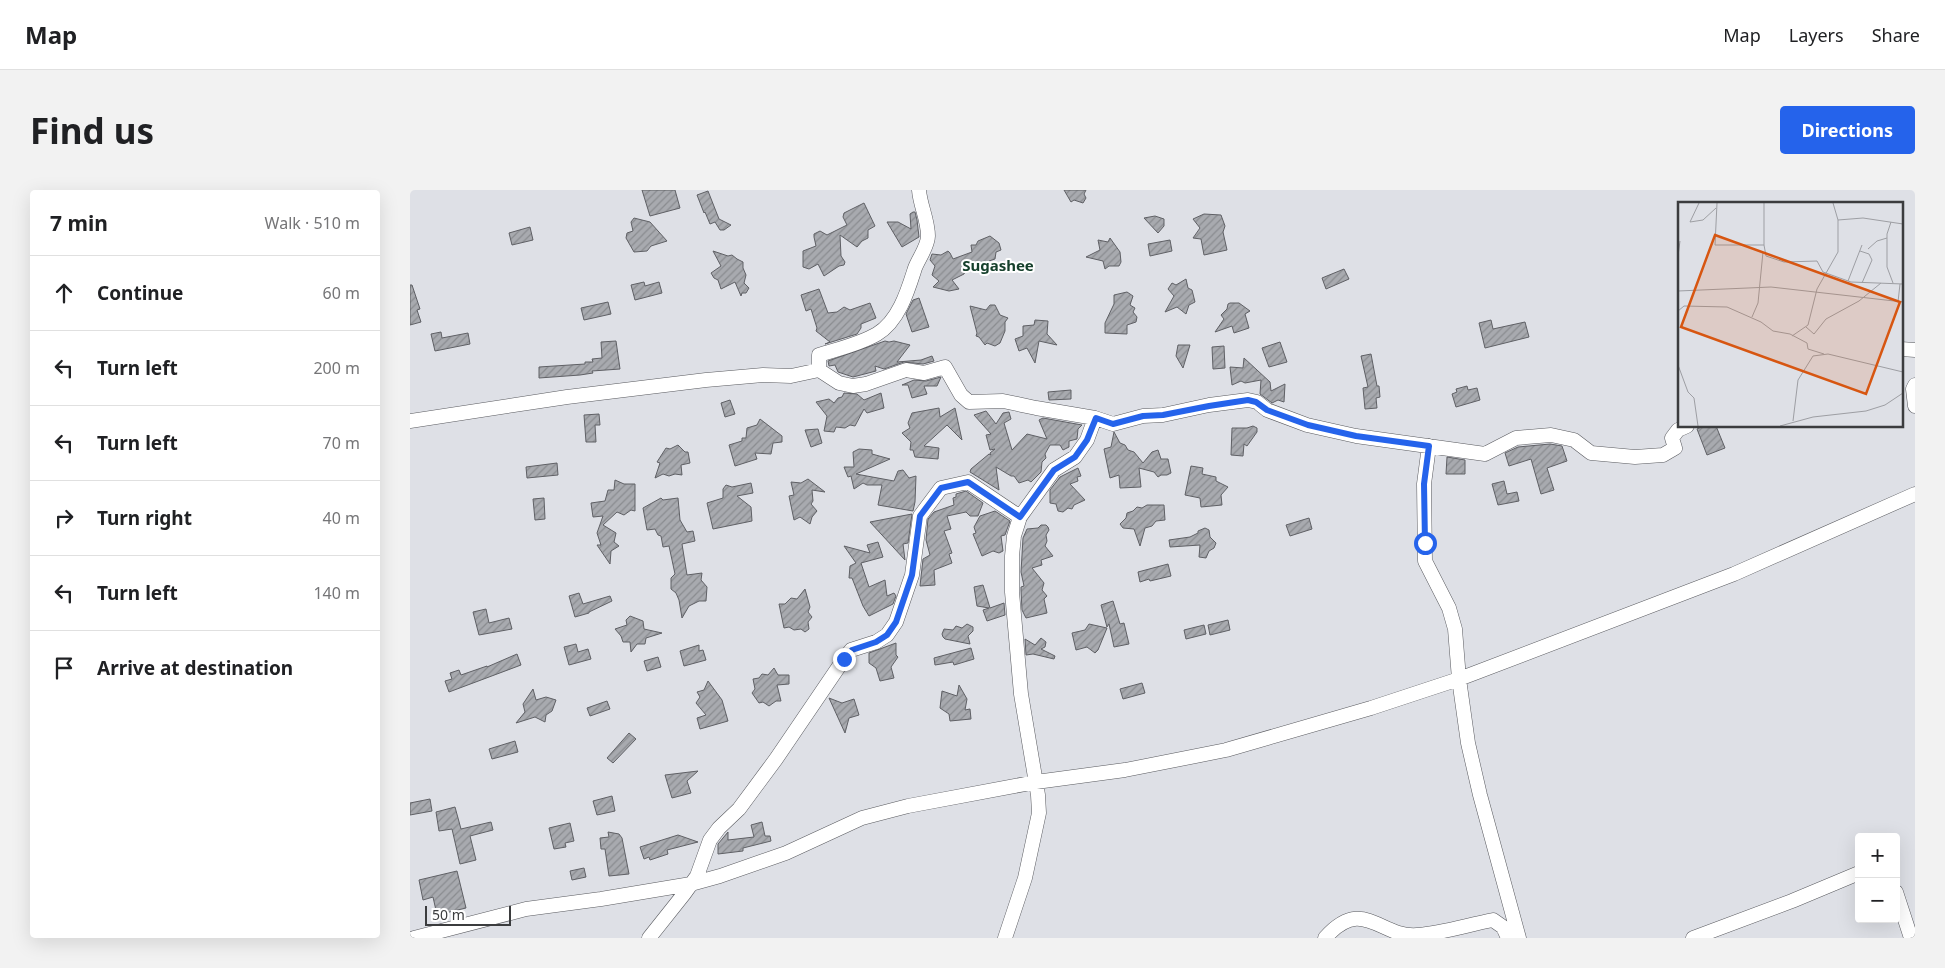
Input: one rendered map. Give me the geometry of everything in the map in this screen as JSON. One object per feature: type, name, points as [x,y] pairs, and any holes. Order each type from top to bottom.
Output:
[{"type":"street","points":[[819,370],[819,355],[878,334],[890,323],[899,308],[910,286],[928,238],[927,223],[919,190]]},
{"type":"street","points":[[1902,349],[1915,350]]},
{"type":"street","points":[[410,421],[567,397],[706,380],[763,375],[791,376],[819,370],[839,383],[853,386],[866,384],[906,370],[924,373],[946,367],[961,396],[969,402],[1004,401],[1096,418],[1113,424],[1143,416],[1163,415],[1248,400],[1256,402],[1267,410],[1308,425],[1356,436],[1485,454],[1516,438],[1551,435],[1574,440],[1591,453],[1635,457],[1663,455],[1675,448],[1672,438],[1678,430],[1682,428]]},
{"type":"street","points":[[1915,385],[1913,390],[1915,406]]},
{"type":"street","points":[[1005,938],[1025,878],[1039,813],[1036,782],[1021,694],[1012,592],[1012,549],[1014,536],[1020,517],[1054,470],[1075,457],[1087,440],[1096,418]]},
{"type":"street","points":[[1429,446],[1424,484],[1425,560],[1449,608],[1455,629],[1459,679],[1468,743],[1480,796],[1519,938]]},
{"type":"street","points":[[649,938],[697,876],[710,840],[719,828],[739,809],[776,759],[844,659],[852,650],[876,642],[887,635],[896,622],[912,575],[920,516],[941,488],[968,482],[1020,517]]},
{"type":"street","points":[[420,937],[526,909],[691,884],[752,866],[786,853],[862,818],[908,806],[1036,782],[1125,770],[1226,750],[1371,708],[1459,679],[1734,574],[1915,494]]},
{"type":"street","points":[[1693,938],[1792,901],[1855,875]]},
{"type":"street","points":[[1900,904],[1911,938]]},
{"type":"street","points":[[1325,938],[1332,930],[1347,921],[1360,919],[1376,922],[1398,932],[1414,935],[1453,930],[1493,920],[1503,927],[1508,938]]},
{"type":"building","points":[[642,190],[675,190],[680,208],[650,216]]},
{"type":"building","points":[[1064,190],[1086,190],[1084,194],[1086,198],[1083,203],[1074,200],[1071,202]]},
{"type":"building","points":[[708,191],[719,219],[731,225],[724,230],[720,230],[715,222],[710,224],[704,213],[697,195]]},
{"type":"building","points":[[864,203],[875,226],[868,230],[868,238],[857,247],[840,235],[841,256],[845,262],[844,265],[839,266],[824,276],[818,264],[809,269],[803,267],[803,251],[816,246],[814,234],[820,231],[827,235],[847,225],[843,217],[844,213]]},
{"type":"building","points":[[915,212],[917,220],[919,237],[902,247],[887,222],[898,222],[911,229],[910,214]]},
{"type":"building","points":[[1204,214],[1221,215],[1225,226],[1223,232],[1227,250],[1204,255],[1201,239],[1193,238],[1200,228],[1193,219]]},
{"type":"building","points":[[1155,216],[1164,219],[1164,226],[1158,233],[1144,218]]},
{"type":"building","points":[[634,218],[650,222],[667,241],[651,246],[647,251],[634,252],[626,238],[627,233],[633,231],[631,222]]},
{"type":"building","points":[[530,227],[533,240],[512,245],[509,233]]},
{"type":"building","points":[[990,236],[999,243],[1001,250],[996,252],[995,259],[989,261],[984,273],[970,260],[964,274],[952,280],[959,289],[949,291],[933,287],[939,281],[932,275],[935,266],[930,260],[932,254],[941,255],[948,251],[953,259],[972,252],[971,245],[976,245],[978,241]]},
{"type":"building","points":[[1110,238],[1120,252],[1121,262],[1119,266],[1109,266],[1105,269],[1103,261],[1086,257],[1100,250],[1098,240],[1108,242]]},
{"type":"building","points":[[1170,240],[1172,251],[1150,256],[1148,244]]},
{"type":"building","points":[[713,251],[728,256],[732,255],[743,262],[746,275],[744,283],[749,288],[746,293],[742,293],[741,296],[735,282],[721,289],[718,280],[711,273],[721,266]]},
{"type":"building","points":[[1344,269],[1349,279],[1326,289],[1322,278]]},
{"type":"building","points":[[1186,279],[1188,288],[1192,290],[1195,302],[1189,305],[1186,314],[1177,307],[1165,312],[1174,296],[1168,289],[1172,283],[1176,285]]},
{"type":"building","points":[[644,282],[645,286],[659,282],[662,293],[635,300],[631,285]]},
{"type":"building","points":[[410,285],[412,285],[420,309],[417,310],[421,322],[410,325]]},
{"type":"building","points":[[819,289],[828,313],[837,312],[844,307],[850,310],[870,303],[876,318],[861,324],[857,334],[825,344],[830,342],[816,331],[817,328],[811,309],[806,311],[801,295]]},
{"type":"building","points":[[1127,292],[1133,296],[1130,305],[1135,308],[1133,312],[1137,317],[1136,322],[1127,325],[1127,334],[1105,333],[1105,323],[1114,304],[1114,295]]},
{"type":"building","points":[[919,298],[929,327],[912,332],[906,314],[913,300]]},
{"type":"building","points":[[608,302],[611,314],[584,320],[581,308]]},
{"type":"building","points":[[1230,303],[1239,303],[1250,311],[1245,314],[1249,328],[1234,333],[1232,326],[1215,332],[1224,319],[1221,315]]},
{"type":"building","points":[[990,305],[995,305],[1000,315],[1008,318],[1005,322],[1005,331],[1000,343],[995,346],[987,343],[985,345],[976,336],[977,333],[970,306],[986,310]]},
{"type":"building","points":[[1035,320],[1048,321],[1047,334],[1057,345],[1039,341],[1035,363],[1027,348],[1019,351],[1015,339],[1023,336],[1023,326],[1034,325]]},
{"type":"building","points":[[1491,320],[1493,329],[1525,322],[1529,337],[1485,348],[1479,323]]},
{"type":"building","points":[[441,332],[442,338],[468,333],[470,344],[435,351],[431,334]]},
{"type":"building","points":[[616,341],[620,369],[592,371],[593,373],[580,375],[539,378],[539,367],[593,362],[592,359],[602,358],[601,342]]},
{"type":"building","points":[[885,341],[910,345],[897,362],[921,360],[932,356],[934,361],[923,364],[904,362],[884,369],[875,366],[876,371],[853,377],[838,372],[835,365],[829,366],[828,361]]},
{"type":"building","points":[[1280,342],[1287,362],[1269,367],[1262,348]]},
{"type":"building","points":[[1178,345],[1190,345],[1183,368],[1176,356]]},
{"type":"building","points":[[1224,346],[1225,368],[1213,369],[1212,347]]},
{"type":"building","points":[[1371,354],[1380,397],[1376,398],[1377,408],[1365,409],[1363,388],[1368,387],[1361,356]]},
{"type":"building","points":[[1244,358],[1270,382],[1271,391],[1285,384],[1284,402],[1278,400],[1272,403],[1260,394],[1261,380],[1245,383],[1241,381],[1232,385],[1230,367],[1243,368]]},
{"type":"building","points":[[941,377],[937,386],[924,386],[927,394],[912,398],[908,385],[902,385],[914,380],[926,381]]},
{"type":"building","points":[[1467,386],[1468,390],[1477,388],[1480,400],[1456,407],[1452,394],[1457,392],[1456,389]]},
{"type":"building","points":[[1071,390],[1071,399],[1049,400],[1048,392]]},
{"type":"building","points":[[844,393],[857,394],[864,400],[881,393],[884,408],[867,413],[864,409],[855,426],[836,427],[834,432],[824,431],[827,416],[816,402],[829,399],[834,403]]},
{"type":"building","points":[[730,400],[735,414],[725,417],[721,403]]},
{"type":"building","points":[[939,408],[940,417],[955,408],[962,440],[947,425],[924,446],[939,448],[938,459],[915,457],[913,450],[910,450],[911,442],[902,433],[910,428],[908,423],[912,413]]},
{"type":"building","points":[[986,411],[996,424],[1003,413],[1009,412],[1011,419],[1004,423],[1012,450],[1027,434],[1047,439],[1039,420],[1043,418],[1082,425],[1078,429],[1077,439],[1069,441],[1069,447],[1063,450],[1060,445],[1050,445],[1045,454],[1046,458],[1042,462],[1041,472],[1031,482],[1028,480],[1019,483],[1014,476],[996,467],[999,490],[970,472],[989,454],[991,455],[990,453],[995,449],[990,450],[986,435],[991,434],[974,415]]},
{"type":"building","points":[[599,414],[600,425],[595,425],[596,442],[586,442],[584,415]]},
{"type":"building","points":[[760,419],[782,436],[782,442],[773,443],[771,454],[755,453],[757,459],[735,466],[729,445],[742,441],[742,438],[746,438],[747,428],[757,425]]},
{"type":"building","points":[[1253,426],[1257,428],[1257,432],[1247,446],[1244,444],[1243,456],[1231,455],[1232,428]]},
{"type":"building","points":[[1717,428],[1725,448],[1707,455],[1697,429]]},
{"type":"building","points":[[818,429],[822,443],[811,447],[805,430]]},
{"type":"building","points":[[1114,432],[1120,443],[1125,445],[1128,450],[1134,452],[1143,463],[1152,452],[1158,450],[1161,459],[1168,459],[1171,473],[1158,477],[1154,472],[1139,468],[1141,487],[1120,488],[1119,475],[1110,478],[1104,449],[1111,447]]},
{"type":"building","points":[[1550,444],[1562,446],[1567,461],[1547,468],[1554,490],[1541,494],[1531,459],[1509,466],[1505,453],[1518,447]]},
{"type":"building","points":[[678,445],[685,452],[688,452],[690,463],[681,465],[682,475],[675,474],[669,476],[663,474],[655,478],[660,463],[657,462],[666,448],[670,449]]},
{"type":"building","points":[[859,449],[872,450],[872,454],[890,459],[856,474],[894,481],[898,471],[903,470],[909,478],[916,476],[913,511],[878,505],[882,485],[867,485],[863,483],[854,489],[851,476],[848,477],[844,467],[854,467],[853,452]]},
{"type":"building","points":[[1447,457],[1465,460],[1465,474],[1446,474]]},
{"type":"building","points":[[557,463],[558,475],[527,478],[526,467]]},
{"type":"building","points":[[1191,466],[1203,468],[1202,474],[1216,477],[1216,481],[1228,487],[1221,495],[1222,505],[1201,507],[1200,498],[1185,495]]},
{"type":"building","points":[[1078,468],[1081,476],[1077,477],[1078,481],[1070,484],[1085,500],[1074,505],[1072,509],[1068,508],[1063,512],[1058,511],[1056,504],[1050,503],[1050,490],[1060,477]]},
{"type":"building","points":[[808,479],[825,492],[812,490],[813,501],[811,504],[817,511],[812,517],[810,524],[800,517],[794,520],[789,496],[794,495],[791,482],[801,483]]},
{"type":"building","points":[[615,480],[624,484],[635,484],[635,511],[631,510],[624,515],[617,512],[603,525],[616,533],[614,542],[619,546],[611,551],[610,564],[597,545],[601,545],[597,533],[603,516],[593,517],[591,503],[605,501],[608,490],[614,490]]},
{"type":"building","points":[[1504,481],[1507,494],[1517,492],[1519,501],[1498,505],[1492,484]]},
{"type":"building","points":[[751,483],[753,493],[737,496],[751,507],[752,521],[713,529],[707,503],[723,498],[723,489],[726,485],[732,487]]},
{"type":"building","points":[[966,491],[983,503],[978,516],[970,516],[966,512],[947,516],[951,529],[944,531],[952,553],[949,554],[952,563],[934,570],[935,585],[920,586],[923,559],[930,555],[926,540],[928,519],[934,512],[954,505],[953,498],[956,497],[956,494]]},
{"type":"building","points":[[544,498],[545,519],[535,520],[533,499]]},
{"type":"building","points":[[661,498],[663,500],[678,498],[680,520],[687,532],[693,531],[695,541],[682,544],[687,575],[702,573],[701,580],[707,587],[706,601],[699,601],[689,606],[682,618],[679,600],[676,593],[671,589],[671,578],[675,574],[669,546],[663,547],[661,536],[658,535],[655,529],[647,530],[643,508]]},
{"type":"building","points":[[1147,505],[1164,505],[1165,520],[1156,521],[1152,526],[1145,528],[1140,546],[1134,529],[1123,528],[1120,524],[1126,518],[1127,513],[1137,507],[1142,508]]},
{"type":"building","points":[[995,511],[1010,521],[1005,535],[1001,536],[1003,551],[999,553],[993,551],[982,556],[973,534],[976,533],[974,527],[980,516]]},
{"type":"building","points":[[912,514],[908,543],[903,544],[905,560],[870,522]]},
{"type":"building","points":[[1309,518],[1312,529],[1290,536],[1286,525]]},
{"type":"building","points":[[1041,525],[1048,527],[1045,546],[1053,556],[1041,560],[1042,565],[1032,568],[1044,583],[1042,590],[1047,596],[1044,599],[1047,613],[1026,618],[1022,610],[1021,590],[1021,587],[1024,586],[1021,572],[1023,538],[1027,529],[1038,528]]},
{"type":"building","points":[[1205,528],[1209,530],[1210,537],[1216,543],[1206,558],[1199,557],[1200,545],[1170,547],[1169,540],[1190,537]]},
{"type":"building","points":[[878,542],[883,557],[861,563],[869,587],[885,580],[887,596],[894,593],[896,596],[893,604],[869,616],[852,578],[849,578],[850,566],[856,563],[844,546],[870,553],[867,545]]},
{"type":"building","points":[[1168,564],[1171,576],[1140,582],[1138,572]]},
{"type":"building","points":[[983,585],[990,608],[1004,603],[1005,615],[987,621],[983,610],[989,608],[977,606],[974,587]]},
{"type":"building","points":[[805,589],[810,607],[808,612],[812,617],[808,622],[809,629],[805,632],[801,629],[784,628],[779,604],[785,604],[791,598],[797,599]]},
{"type":"building","points":[[579,593],[583,604],[610,596],[612,601],[589,613],[575,617],[569,596]]},
{"type":"building","points":[[1113,601],[1120,624],[1124,623],[1129,644],[1114,647],[1109,624],[1107,627],[1101,605]]},
{"type":"building","points":[[486,609],[489,623],[509,618],[512,629],[479,635],[473,612]]},
{"type":"building","points":[[630,616],[643,621],[644,629],[662,633],[646,638],[645,644],[637,644],[631,652],[630,642],[623,642],[615,629],[627,625],[626,620]]},
{"type":"building","points":[[1228,620],[1230,630],[1210,635],[1208,625]]},
{"type":"building","points":[[967,624],[973,627],[973,631],[968,636],[970,644],[943,637],[944,629],[953,630],[956,626],[962,628]]},
{"type":"building","points":[[1089,624],[1107,628],[1095,653],[1087,647],[1076,650],[1072,633],[1085,630]]},
{"type":"building","points":[[1204,625],[1206,634],[1186,639],[1184,630]]},
{"type":"building","points":[[1041,638],[1046,642],[1045,647],[1041,649],[1055,656],[1054,659],[1033,654],[1026,655],[1025,639],[1035,645]]},
{"type":"building","points":[[896,643],[896,655],[898,657],[891,667],[894,678],[880,681],[876,668],[869,663],[869,653]]},
{"type":"building","points":[[576,644],[578,652],[588,649],[591,659],[569,665],[564,647]]},
{"type":"building","points":[[699,645],[699,651],[703,650],[706,660],[684,666],[680,651]]},
{"type":"building","points":[[971,648],[974,659],[954,665],[953,662],[935,665],[934,658]]},
{"type":"building","points":[[517,654],[521,665],[449,692],[445,681],[452,679],[450,673],[459,670],[461,675],[487,667]]},
{"type":"building","points":[[658,657],[661,667],[647,671],[644,661]]},
{"type":"building","points":[[774,668],[778,675],[789,675],[789,684],[777,685],[781,701],[776,701],[769,706],[763,702],[759,703],[752,693],[755,689],[753,679],[759,678],[762,674],[768,675]]},
{"type":"building","points":[[708,681],[722,700],[728,721],[700,729],[697,718],[706,715],[696,703],[700,697],[697,692],[704,690]]},
{"type":"building","points":[[1142,683],[1145,693],[1123,699],[1120,689]]},
{"type":"building","points":[[959,685],[967,699],[965,710],[970,709],[971,719],[950,721],[949,714],[940,708],[942,691],[957,696]]},
{"type":"building","points":[[533,689],[536,700],[546,697],[556,700],[552,711],[546,715],[545,722],[535,717],[516,723],[525,712],[523,704]]},
{"type":"building","points":[[829,698],[842,703],[854,699],[859,715],[849,718],[845,733]]},
{"type":"building","points":[[607,701],[610,709],[590,716],[587,708]]},
{"type":"building","points":[[629,733],[636,739],[613,763],[607,758]]},
{"type":"building","points":[[515,741],[518,752],[492,759],[489,749]]},
{"type":"building","points":[[698,771],[687,781],[691,793],[672,798],[665,775]]},
{"type":"building","points":[[612,796],[615,811],[597,815],[593,801]]},
{"type":"building","points":[[430,799],[432,811],[410,815],[410,803]]},
{"type":"building","points":[[455,807],[461,829],[491,822],[493,830],[470,836],[476,860],[460,864],[452,829],[439,831],[436,812]]},
{"type":"building","points":[[762,822],[765,836],[770,836],[771,841],[743,848],[743,851],[718,854],[718,844],[728,832],[728,840],[754,837],[751,825]]},
{"type":"building","points":[[570,823],[574,841],[565,843],[566,847],[554,849],[549,828]]},
{"type":"building","points":[[608,832],[619,834],[622,838],[629,874],[609,876],[605,849],[601,849],[600,838],[609,837]]},
{"type":"building","points":[[678,835],[698,842],[667,850],[668,854],[650,860],[649,857],[644,859],[640,847]]},
{"type":"building","points":[[584,868],[586,877],[572,880],[570,871]]},
{"type":"building","points":[[457,871],[466,908],[437,915],[433,897],[423,900],[419,880]]},
{"type":"district","name":"Sugashee","points":[[998,266]]},
{"type":"route","points":[[844,659],[852,650],[876,642],[887,635],[896,622],[912,575],[920,516],[941,488],[968,482],[1020,517],[1054,470],[1075,457],[1087,440],[1096,418],[1113,424],[1143,416],[1163,415],[1248,400],[1256,402],[1267,410],[1308,425],[1356,436],[1429,446],[1424,484],[1425,543]]}]
